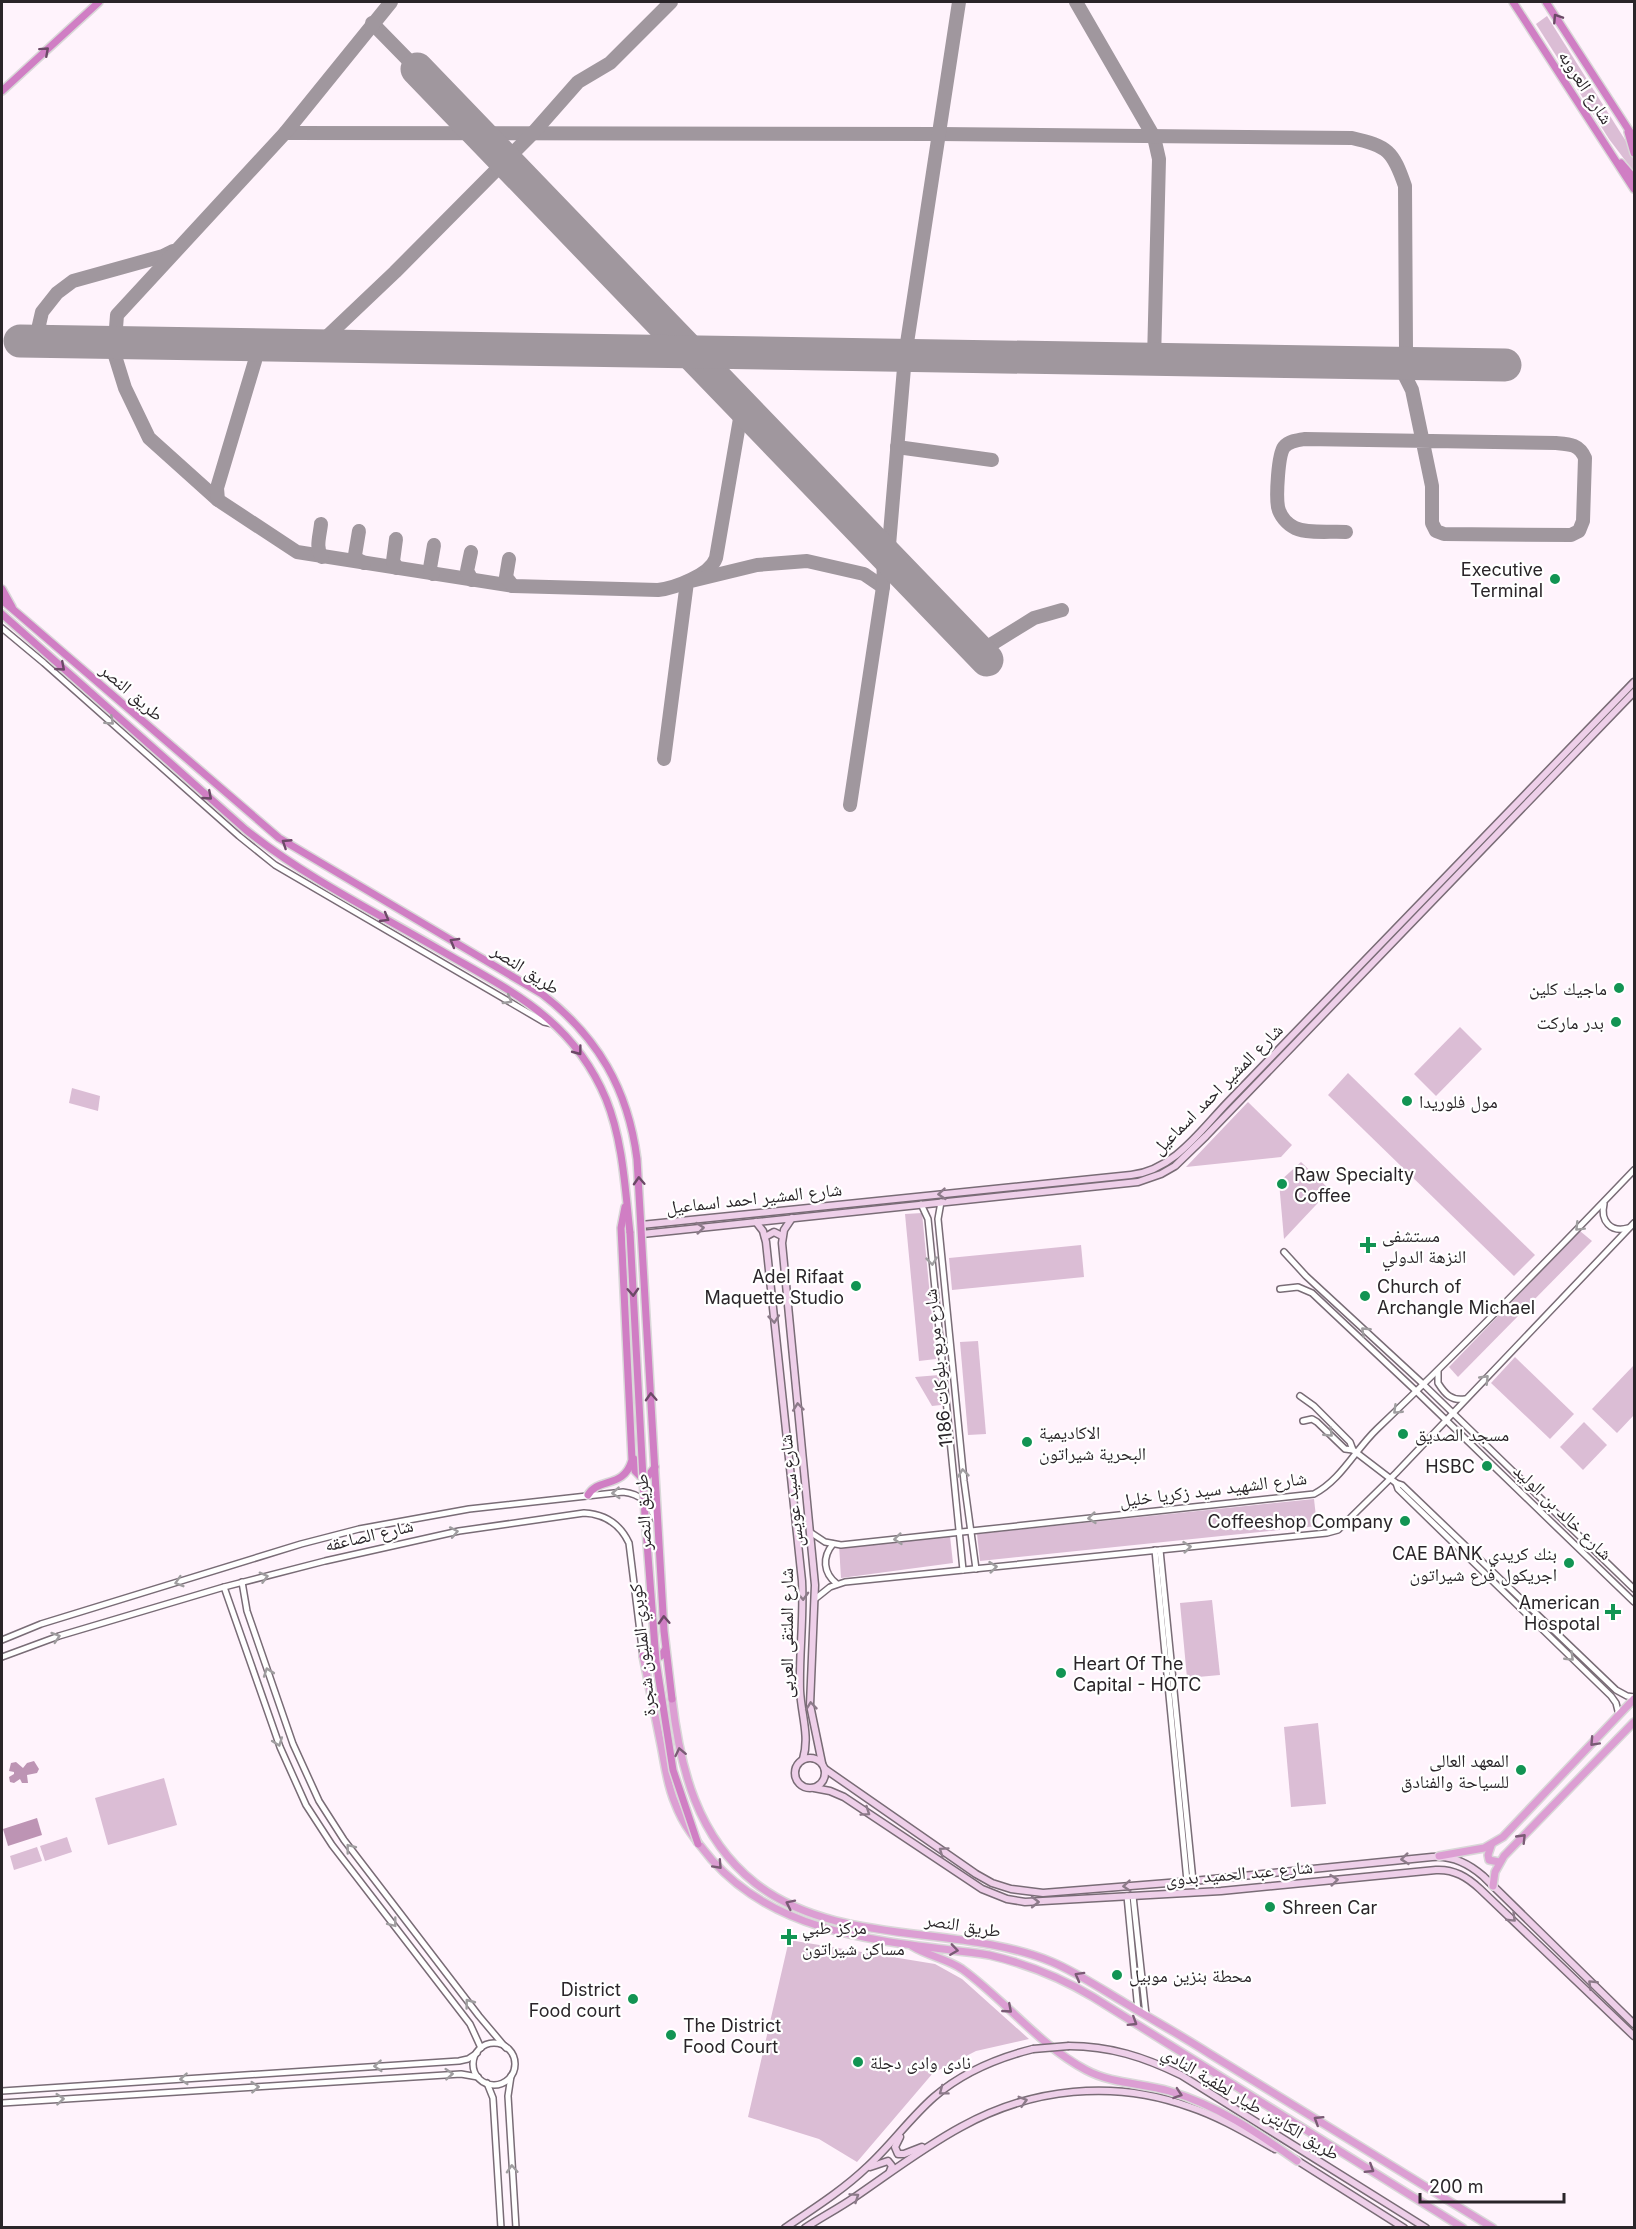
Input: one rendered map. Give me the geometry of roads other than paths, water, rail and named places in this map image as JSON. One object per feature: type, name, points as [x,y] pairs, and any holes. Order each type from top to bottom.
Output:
[{"type":"highway","points":[[2,91],[99,2]]},
{"type":"highway","name":"شارع العروبه","points":[[1513,2],[1635,189]]},
{"type":"highway","name":"شارع العروبه","points":[[1546,2],[1635,138]]},
{"type":"highway","points":[[1628,128],[1635,153]]},
{"type":"highway","points":[[1614,158],[1635,178]]},
{"type":"highway","points":[[2,589],[12,607]]},
{"type":"highway","name":"طريق النصر","points":[[2,600],[260,823],[403,912],[542,994],[579,1027],[598,1052],[621,1093],[631,1124],[637,1159],[666,1650],[672,1699]]},
{"type":"highway","name":"طريق النصر","points":[[2,614],[258,839],[282,857],[348,902],[526,1000],[555,1024],[588,1065],[605,1098],[617,1134],[630,1233]]},
{"type":"highway","points":[[28,649],[34,642]]},
{"type":"highway","points":[[403,912],[407,905]]},
{"type":"highway","points":[[626,1205],[621,1228],[632,1454],[635,1471],[639,1476],[648,1476],[655,1467]]},
{"type":"highway","name":"كوبري المليون شجرة","points":[[630,1233],[645,1516],[656,1661],[672,1770],[698,1844]]},
{"type":"highway","points":[[588,1495],[592,1489],[616,1481],[625,1475],[631,1466],[632,1454]]},
{"type":"highway","points":[[643,1656],[650,1660],[658,1659],[666,1650]]},
{"type":"main road","name":"شارع المشير احمد اسماعيل","points":[[641,1225],[921,1204],[1138,1182],[1161,1174],[1180,1162],[1332,999],[1635,682]]},
{"type":"main road","name":"شارع المشير احمد اسماعيل","points":[[642,1234],[792,1218],[846,1208],[1131,1175],[1157,1168],[1174,1157],[1635,692]]},
{"type":"main road","points":[[765,1237],[774,1232],[782,1236],[786,1225],[792,1218]]},
{"type":"main road","name":"شارع الملتقى العربى","points":[[756,1222],[765,1237],[802,1581],[800,1690],[807,1747],[803,1760]]},
{"type":"main road","points":[[658,1223],[656,1228],[659,1232]]},
{"type":"main road","name":"شارع سيد عويس","points":[[782,1236],[815,1599],[810,1696],[823,1766]]},
{"type":"main road","name":"طريق النصر","points":[[643,1656],[669,1786],[680,1816],[698,1844],[734,1882],[760,1901],[788,1916],[833,1931],[1011,1960],[1074,1986],[1463,2228]]},
{"type":"main road","name":"شارع عبد الحميد بدوى","points":[[823,1766],[976,1874],[1000,1887],[1043,1893],[1190,1881],[1439,1856],[1491,1846],[1509,1832],[1635,1698]]},
{"type":"main road","name":"طريق النصر","points":[[672,1699],[679,1750],[690,1789],[700,1812],[727,1855],[744,1874],[764,1889],[797,1908],[833,1920],[970,1940],[1023,1951],[1072,1972],[1492,2228]]},
{"type":"main road","points":[[1493,1886],[1499,1862],[1635,1722]]},
{"type":"main road","points":[[807,1747],[812,1751],[819,1750]]},
{"type":"main road","points":[[813,1758],[823,1766],[822,1782],[814,1788],[804,1787],[796,1777],[796,1767],[803,1760],[813,1758]]},
{"type":"main road","name":"شارع عبد الحميد بدوى","points":[[814,1788],[844,1797],[974,1885],[1016,1901],[1041,1902],[1221,1891],[1436,1870],[1451,1871],[1464,1875],[1480,1888],[1635,2036]]},
{"type":"main road","points":[[1491,1846],[1489,1860],[1499,1862]]},
{"type":"main road","name":"شارع عبد الحميد بدوى","points":[[1439,1856],[1465,1863],[1477,1871],[1635,2024]]},
{"type":"main road","points":[[907,1944],[963,1970],[1063,2055],[1084,2069],[1106,2079],[1159,2088],[1199,2102],[1230,2117],[1298,2161]]},
{"type":"main road","name":"طريق الكابتن طيار لطفية النادي","points":[[785,2228],[836,2193],[864,2170],[935,2096],[976,2069],[999,2059],[1033,2049],[1069,2046],[1125,2052],[1150,2060],[1181,2075],[1426,2228]]},
{"type":"main road","name":"طريق الكابتن طيار لطفية النادي","points":[[805,2228],[939,2139],[992,2112],[1037,2097],[1074,2091],[1120,2091],[1189,2106],[1298,2161],[1404,2228]]},
{"type":"main road","points":[[910,2122],[896,2143],[895,2150],[898,2154],[908,2153],[939,2139]]},
{"type":"main road","points":[[864,2170],[886,2161],[892,2166],[890,2172]]},
{"type":"street","points":[[2,628],[251,847],[287,872],[348,902]]},
{"type":"street","name":"شارع الشهيد سيد زكريا خليل","points":[[833,1544],[1309,1495],[1328,1485],[1355,1451],[1635,1170]]},
{"type":"street","name":"شارع مربع بلوكات 1186","points":[[941,1202],[938,1218],[946,1307],[964,1481],[976,1569]]},
{"type":"street","points":[[1604,1202],[1602,1215],[1609,1226],[1617,1230],[1632,1225]]},
{"type":"street","name":"شارع مربع بلوكات 1186","points":[[921,1204],[928,1219],[963,1570]]},
{"type":"street","points":[[815,1599],[824,1590],[837,1584],[1334,1532],[1344,1525],[1447,1420],[1632,1225]]},
{"type":"street","name":"شارع خالد بن الوليد","points":[[1284,1252],[1306,1276],[1423,1384],[1635,1589]]},
{"type":"street","points":[[1281,1289],[1298,1287],[1300,1281],[1306,1276]]},
{"type":"street","name":"شارع خالد بن الوليد","points":[[1298,1287],[1312,1293],[1635,1602]]},
{"type":"street","points":[[936,1295],[945,1294]]},
{"type":"street","points":[[937,1308],[946,1307]]},
{"type":"street","points":[[1438,1370],[1438,1386],[1451,1398],[1465,1399]]},
{"type":"street","points":[[1300,1396],[1319,1411],[1352,1444],[1355,1451]]},
{"type":"street","points":[[1312,1419],[1319,1411]]},
{"type":"street","points":[[1303,1420],[1312,1419],[1317,1422],[1345,1449],[1355,1451],[1396,1483],[1402,1485],[1619,1692],[1635,1698]]},
{"type":"street","points":[[1396,1483],[1398,1489],[1614,1699],[1619,1716]]},
{"type":"street","name":"شارع الصاعقه","points":[[2,1640],[54,1620],[339,1533],[434,1515],[623,1492],[635,1494],[648,1503],[658,1524]]},
{"type":"street","name":"شارع الصاعقه","points":[[2,1657],[59,1636],[242,1582],[422,1538],[579,1513],[593,1514],[608,1519],[623,1533],[630,1548],[643,1656]]},
{"type":"street","points":[[810,1532],[820,1540],[833,1544],[826,1554],[825,1567],[830,1578],[837,1584]]},
{"type":"street","points":[[1158,1550],[1190,1881]]},
{"type":"street","points":[[242,1582],[247,1611],[290,1738],[319,1801],[344,1840],[514,2061],[508,2096],[516,2228]]},
{"type":"street","points":[[224,1587],[280,1747],[306,1805],[332,1845],[471,2024],[479,2051],[474,2068],[478,2077]]},
{"type":"street","points":[[1614,1699],[1619,1696],[1619,1692]]},
{"type":"street","points":[[1130,1896],[1138,2011]]},
{"type":"street","points":[[1130,1896],[1146,2015]]},
{"type":"street","points":[[2,2091],[459,2061],[468,2059],[479,2051],[496,2044],[506,2048]]},
{"type":"street","points":[[2,2103],[470,2074],[487,2084],[493,2098],[501,2228]]},
{"type":"street","points":[[487,2084],[497,2085],[511,2076]]},
{"type":"place","name":"Executive Terminal","points":[[1555,579]]},
{"type":"place","name":"ماجيك كلين","points":[[1619,988]]},
{"type":"place","name":"بدر ماركت","points":[[1616,1022]]},
{"type":"place","name":"مول فلوريدا","points":[[1407,1101]]},
{"type":"place","name":"Raw Specialty Coffee","points":[[1282,1184]]},
{"type":"place","name":"مستشفى النزهة الدولي","points":[[1368,1245]]},
{"type":"place","name":"Adel Rifaat Maquette Studio","points":[[856,1286]]},
{"type":"place","name":"Church of Archangle Michael","points":[[1365,1296]]},
{"type":"place","name":"مسجد الصديق","points":[[1403,1434]]},
{"type":"place","name":"الاكاديمية البحرية شيراتون","points":[[1027,1442]]},
{"type":"place","name":"HSBC","points":[[1487,1466]]},
{"type":"place","name":"Coffeeshop Company","points":[[1405,1521]]},
{"type":"place","name":"CAE BANK بنك كريدي اجريكول فرع شيراتون","points":[[1569,1563]]},
{"type":"place","name":"American Hospotal","points":[[1613,1612]]},
{"type":"place","name":"Heart Of The Capital - HOTC","points":[[1061,1673]]},
{"type":"place","name":"المعهد العالى للسياحة والفنادق","points":[[1521,1770]]},
{"type":"place","name":"Shreen Car","points":[[1270,1907]]},
{"type":"place","name":"مركز طبي مساكن شيراتون","points":[[789,1937]]},
{"type":"place","name":"محطة بنزين موبيل","points":[[1117,1975]]},
{"type":"place","name":"District Food court","points":[[633,1999]]},
{"type":"place","name":"The District Food Court","points":[[671,2035]]},
{"type":"place","name":"نادى وادى دجلة","points":[[858,2062]]}]
